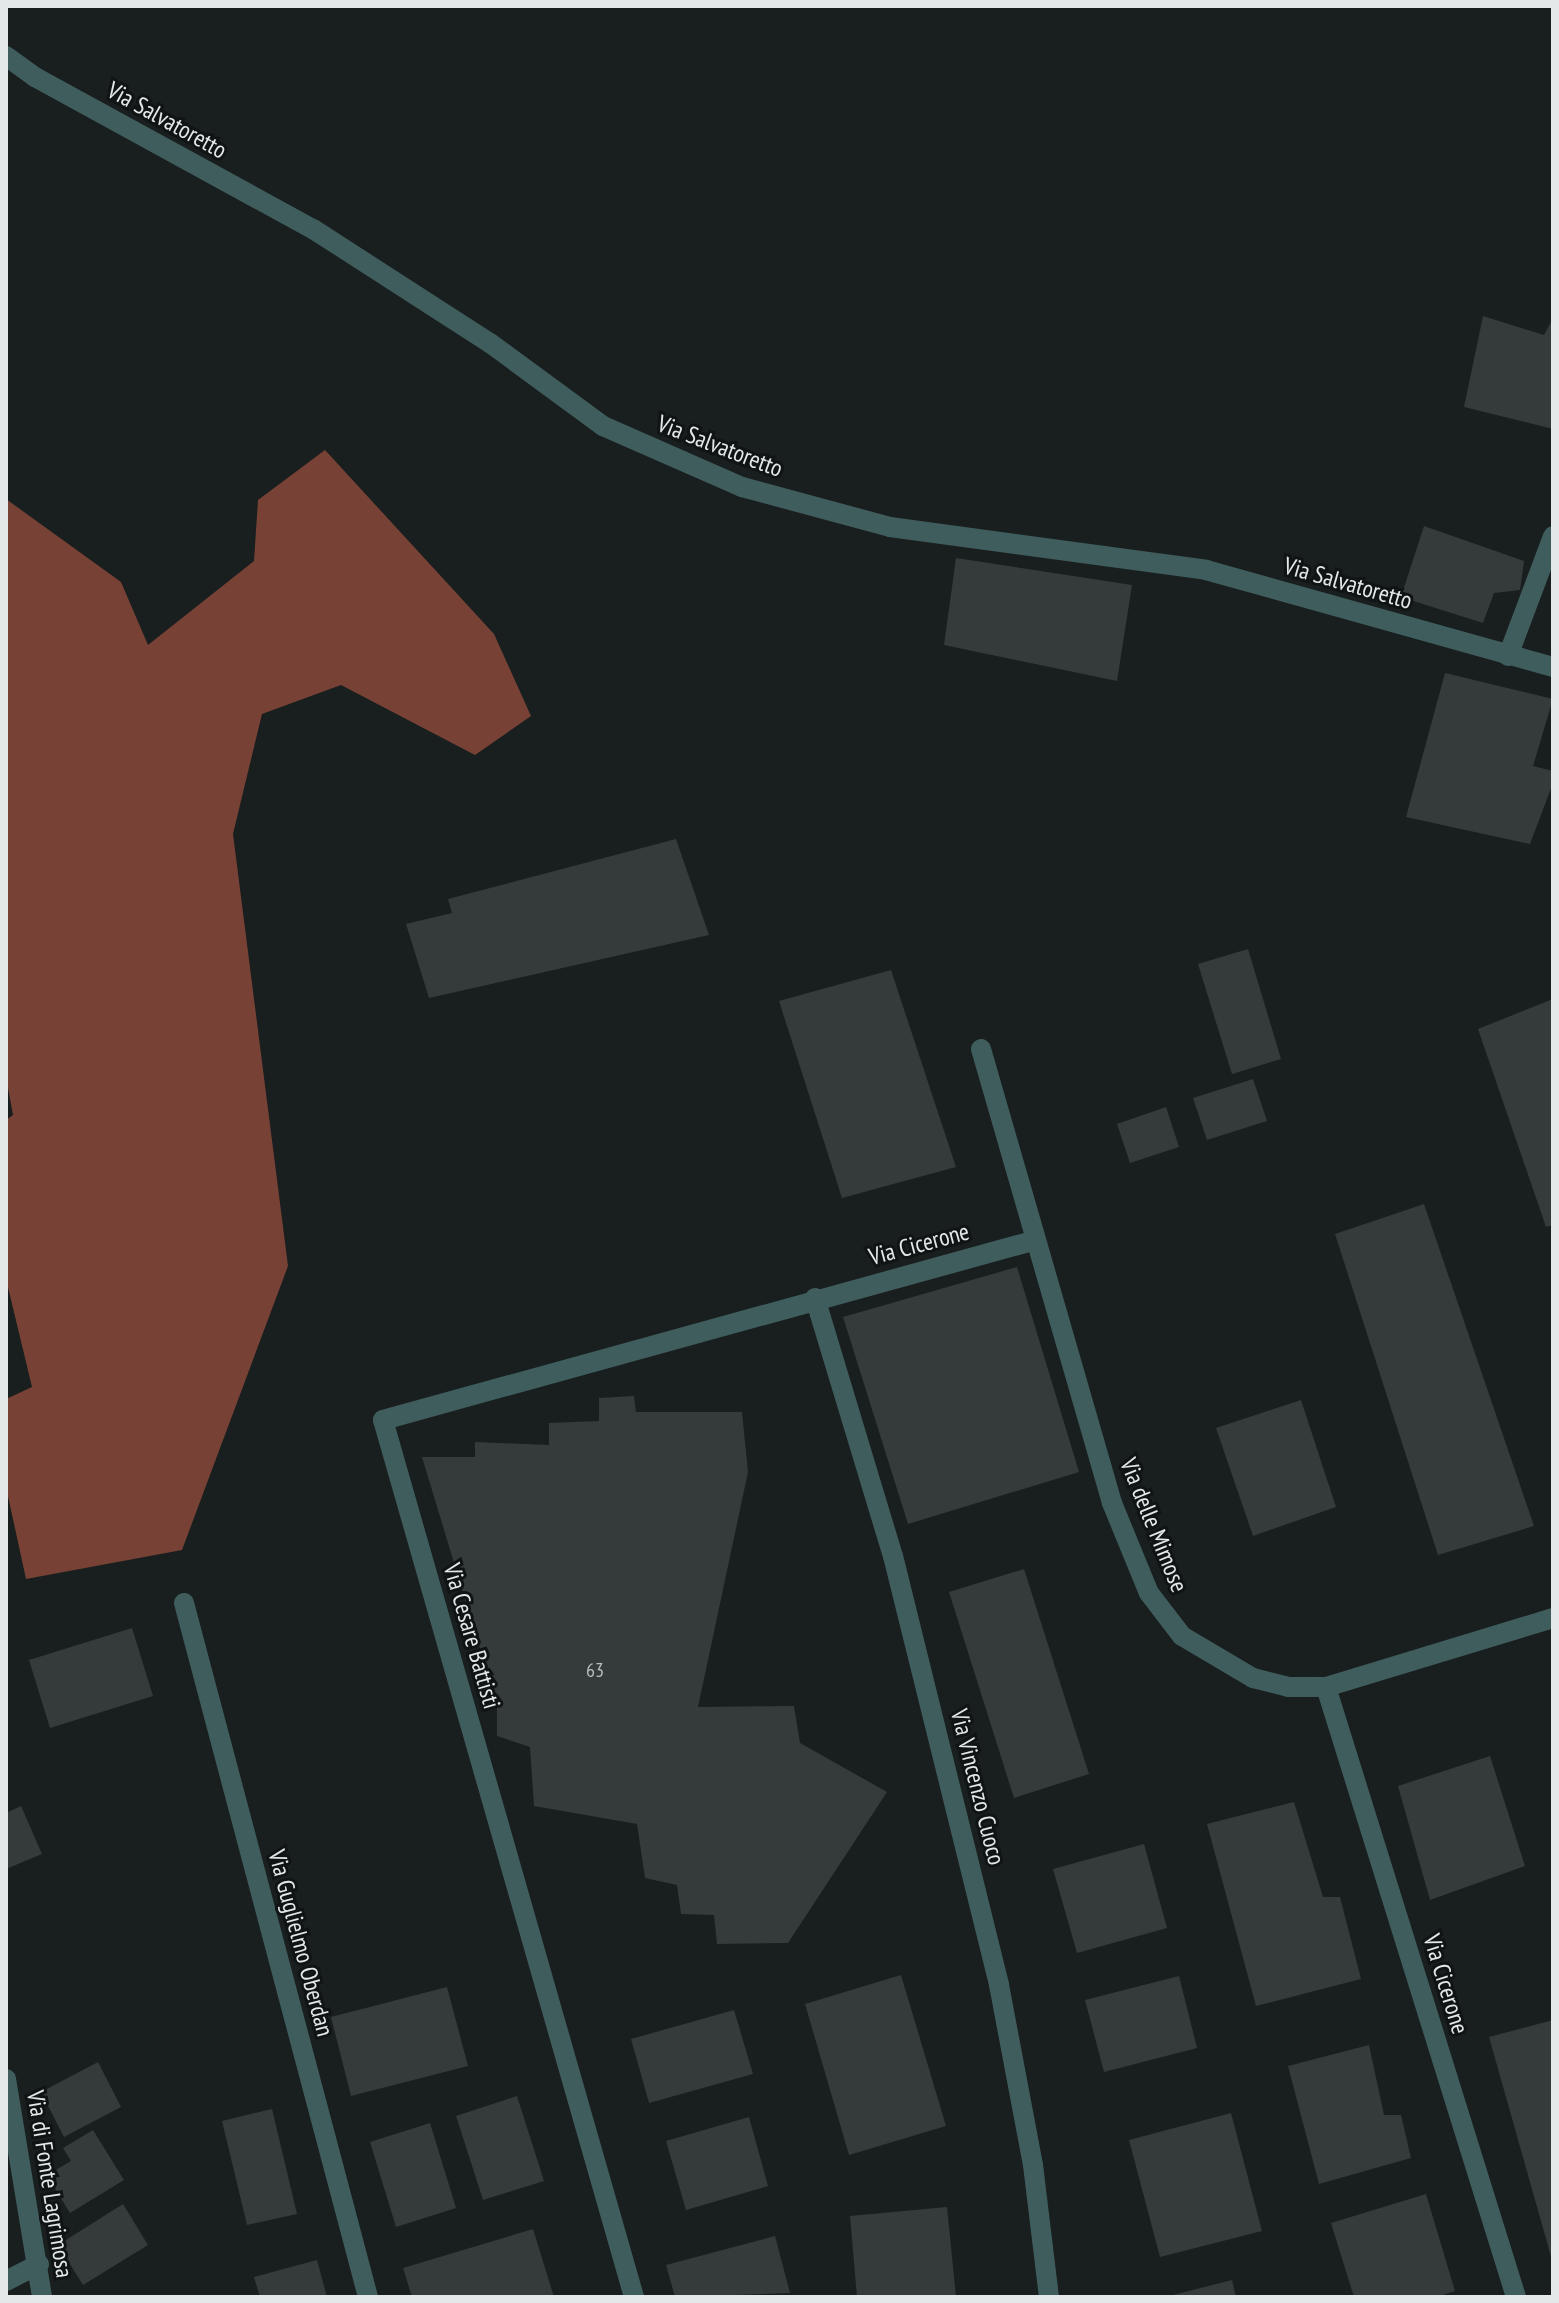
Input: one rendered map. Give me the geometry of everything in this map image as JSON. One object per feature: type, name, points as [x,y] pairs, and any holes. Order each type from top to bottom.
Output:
[{"type":"street","name":"Via Salvatoretto","points":[[6,56],[35,77],[313,229],[490,343],[603,426],[742,487],[890,527],[1206,570],[1553,667]]},
{"type":"street","points":[[1508,656],[1553,536]]},
{"type":"street","name":"Via delle Mimose","points":[[981,1049],[1112,1503],[1158,1608],[1196,1648],[1238,1672],[1288,1687],[1326,1687],[1553,1618]]},
{"type":"street","name":"Via Cicerone","points":[[815,1298],[1036,1240]]},
{"type":"street","name":"Via Cesare Battisti","points":[[634,2297],[383,1420],[815,1298]]},
{"type":"street","name":"Via Vincenzo Cuoco","points":[[815,1298],[893,1556],[999,1985],[1033,2165],[1049,2297]]},
{"type":"street","name":"Via Guglielmo Oberdan","points":[[184,1603],[368,2297]]},
{"type":"street","name":"Via Cicerone","points":[[1326,1687],[1516,2297]]},
{"type":"street","name":"Via di Fonte Lagrimosa","points":[[6,2079],[39,2264],[42,2297]]},
{"type":"street","points":[[6,2281],[39,2264]]},
{"type":"shaded area","points":[[325,450],[494,634],[531,716],[475,755],[341,685],[262,714],[233,834],[288,1266],[182,1550],[26,1579],[6,1487],[6,1399],[32,1387],[6,1279],[6,1120],[13,1115],[6,1077],[6,499],[121,582],[148,645],[254,561],[258,500]]},
{"type":"building","points":[[1483,316],[1544,335],[1553,318],[1553,429],[1464,407]]},
{"type":"building","points":[[1424,526],[1524,561],[1520,590],[1494,593],[1483,623],[1401,597]]},
{"type":"building","points":[[956,558],[1132,585],[1117,681],[944,645]]},
{"type":"building","points":[[1445,673],[1553,699],[1533,766],[1553,771],[1553,783],[1530,844],[1406,817]]},
{"type":"building","points":[[676,839],[709,935],[429,998],[406,924],[452,913],[448,899]]},
{"type":"building","points":[[1248,949],[1281,1059],[1232,1074],[1198,964]]},
{"type":"building","points":[[891,970],[956,1167],[842,1198],[779,1001]]},
{"type":"building","points":[[1553,999],[1553,1225],[1546,1227],[1478,1029]]},
{"type":"building","points":[[1253,1079],[1267,1121],[1207,1140],[1193,1098]]},
{"type":"building","points":[[1166,1107],[1179,1147],[1130,1163],[1117,1124]]},
{"type":"building","points":[[1424,1204],[1534,1526],[1438,1555],[1335,1234]]},
{"type":"building","points":[[1017,1267],[1079,1472],[908,1524],[843,1317]]},
{"type":"building","points":[[634,1396],[636,1412],[742,1412],[748,1472],[698,1707],[794,1706],[800,1743],[887,1792],[788,1943],[717,1944],[714,1915],[681,1914],[677,1885],[645,1878],[637,1824],[534,1806],[530,1747],[497,1736],[497,1694],[485,1687],[481,1652],[422,1457],[475,1457],[475,1442],[549,1445],[549,1423],[599,1421],[599,1398]]},
{"type":"building","points":[[1301,1400],[1336,1507],[1253,1536],[1216,1428]]},
{"type":"building","points":[[1024,1569],[1089,1774],[1014,1798],[949,1592]]},
{"type":"building","points":[[132,1628],[153,1696],[50,1728],[29,1660]]},
{"type":"building","points":[[1490,1756],[1525,1866],[1430,1900],[1398,1786]]},
{"type":"building","points":[[1294,1802],[1323,1897],[1340,1897],[1361,1979],[1256,2006],[1207,1824]]},
{"type":"building","points":[[21,1806],[42,1854],[6,1869],[6,1813]]},
{"type":"building","points":[[1144,1844],[1167,1928],[1077,1953],[1053,1869]]},
{"type":"building","points":[[901,1975],[946,2126],[849,2155],[805,2004]]},
{"type":"building","points":[[1179,1976],[1197,2048],[1104,2072],[1085,2000]]},
{"type":"building","points":[[447,1987],[468,2066],[351,2096],[331,2017]]},
{"type":"building","points":[[734,2010],[753,2074],[649,2103],[631,2039]]},
{"type":"building","points":[[1553,2020],[1553,2260],[1552,2260],[1489,2037]]},
{"type":"building","points":[[1369,2045],[1384,2115],[1401,2115],[1411,2158],[1319,2184],[1288,2066]]},
{"type":"building","points":[[98,2062],[121,2107],[64,2137],[41,2092]]},
{"type":"building","points":[[517,2096],[544,2181],[483,2200],[456,2116]]},
{"type":"building","points":[[272,2109],[297,2214],[247,2225],[222,2121]]},
{"type":"building","points":[[1231,2113],[1262,2231],[1160,2257],[1129,2140]]},
{"type":"building","points":[[749,2117],[768,2186],[686,2210],[666,2141]]},
{"type":"building","points":[[430,2123],[456,2208],[396,2227],[370,2142]]},
{"type":"building","points":[[93,2130],[124,2180],[70,2213],[47,2175],[71,2161],[63,2148]]},
{"type":"building","points":[[1426,2194],[1455,2291],[1437,2297],[1354,2297],[1331,2223]]},
{"type":"building","points":[[123,2204],[148,2245],[83,2285],[58,2245]]},
{"type":"building","points":[[947,2207],[956,2297],[857,2297],[850,2216]]},
{"type":"building","points":[[533,2229],[554,2297],[412,2297],[403,2268]]},
{"type":"building","points":[[775,2236],[790,2293],[675,2297],[666,2265]]},
{"type":"building","points":[[317,2260],[327,2297],[260,2297],[254,2277]]},
{"type":"building","points":[[1232,2280],[1236,2297],[1169,2297],[1169,2296]]}]
